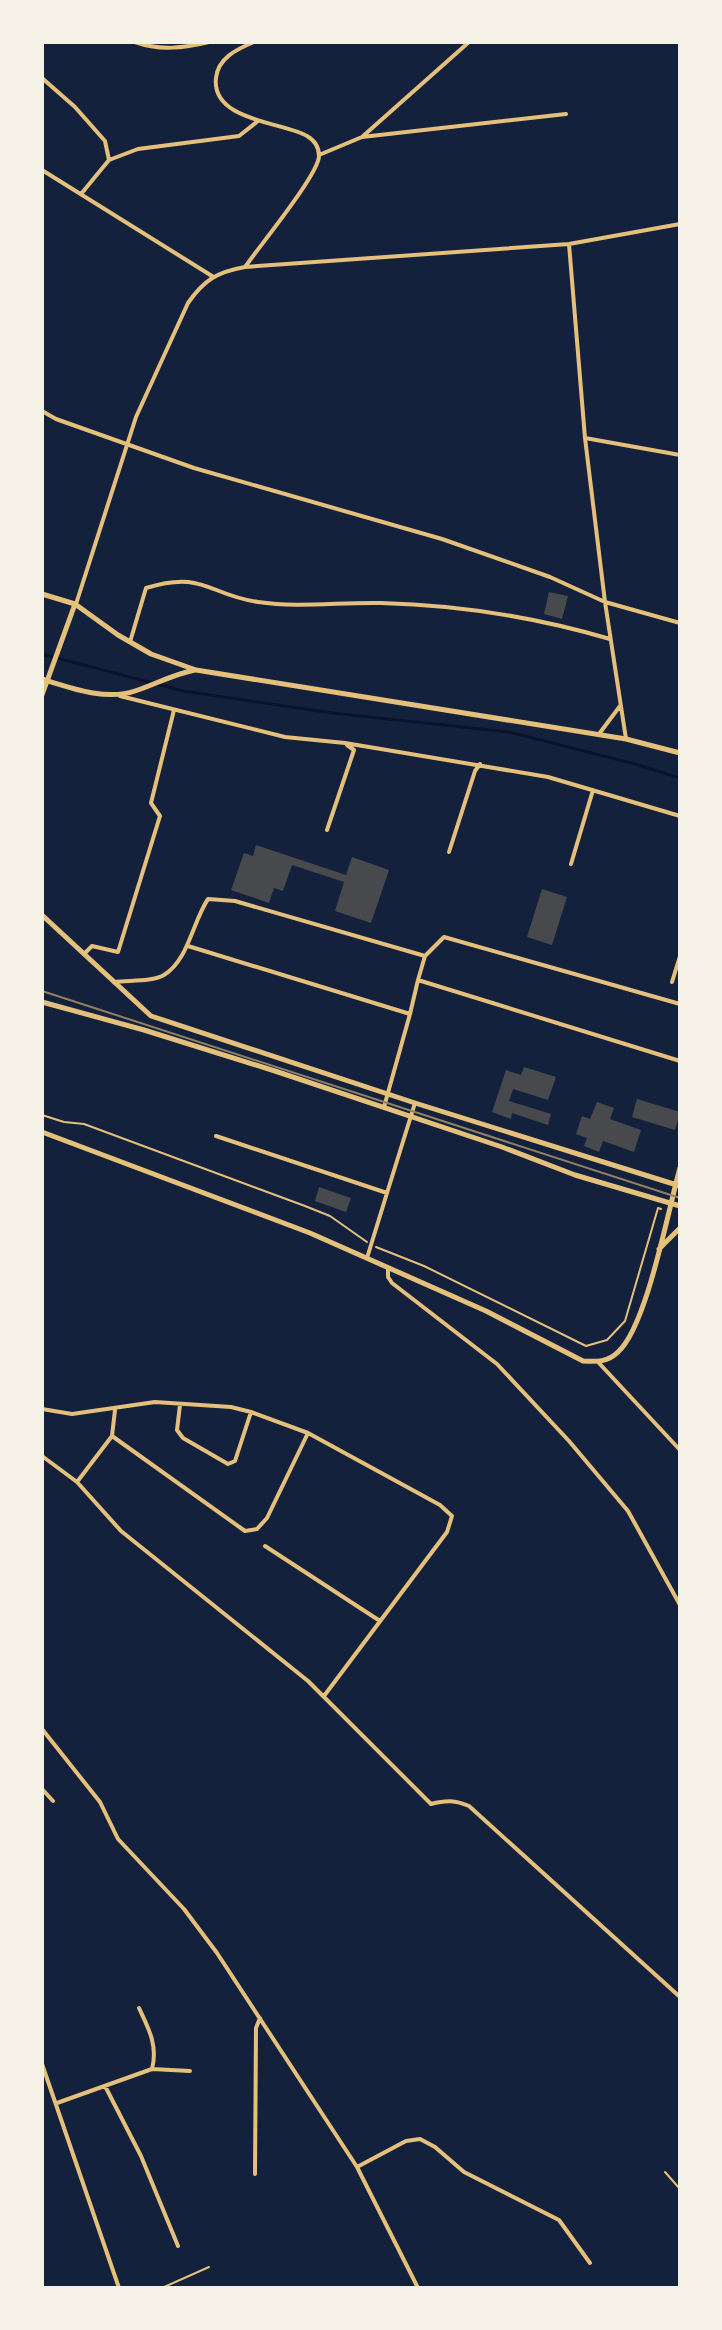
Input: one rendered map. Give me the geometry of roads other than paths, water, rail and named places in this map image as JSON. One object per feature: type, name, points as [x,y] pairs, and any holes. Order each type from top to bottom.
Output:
[{"type":"street","points":[[135,42],[150,47],[175,48],[209,42]]},
{"type":"street","points":[[245,267],[313,174],[319,155],[317,146],[304,134],[237,113],[224,102],[215,82],[223,61],[254,42]]},
{"type":"street","points":[[362,137],[469,42]]},
{"type":"street","points":[[42,78],[75,107],[105,141],[109,160]]},
{"type":"street","points":[[319,155],[362,137],[566,114]]},
{"type":"street","points":[[81,194],[109,160],[138,149],[239,136],[258,121]]},
{"type":"street","points":[[42,170],[212,276]]},
{"type":"street","points":[[672,225],[680,218]]},
{"type":"street","points":[[42,695],[44,680],[51,670],[75,604],[136,417],[188,303],[199,287],[212,276],[245,267],[569,244],[680,224]]},
{"type":"street","points":[[569,244],[585,438],[626,739]]},
{"type":"street","points":[[42,411],[56,419],[194,468],[442,539],[550,577],[605,602],[680,623]]},
{"type":"street","points":[[585,438],[680,455]]},
{"type":"street","points":[[130,642],[146,588],[170,580],[191,580],[255,602],[463,607],[562,625],[610,639]]},
{"type":"street","points":[[42,594],[75,604],[151,654],[196,670],[626,739],[680,753]]},
{"type":"street","points":[[117,695],[177,673],[196,670]]},
{"type":"street","points":[[44,680],[285,737],[345,743],[548,777],[680,816]]},
{"type":"street","points":[[598,735],[622,704]]},
{"type":"street","points":[[84,954],[92,946],[118,952],[160,816],[151,803],[174,710]]},
{"type":"street","points":[[327,830],[354,750],[345,743]]},
{"type":"street","points":[[449,852],[480,764]]},
{"type":"street","points":[[571,864],[593,790]]},
{"type":"street","points":[[114,982],[163,976],[177,964],[188,946],[198,914],[208,899],[235,901],[425,956]]},
{"type":"street","points":[[42,915],[151,1016],[678,1185]]},
{"type":"street","points":[[384,1107],[425,956],[444,937],[680,1004]]},
{"type":"street","points":[[188,946],[410,1014]]},
{"type":"street","points":[[672,982],[680,956]]},
{"type":"street","points":[[418,980],[680,1061]]},
{"type":"street","points":[[42,1002],[173,1039],[384,1107],[575,1175],[680,1206]]},
{"type":"street","points":[[367,1258],[415,1103]]},
{"type":"street","points":[[42,1132],[310,1233],[486,1311],[583,1361],[598,1362],[618,1352],[633,1333],[670,1203],[678,1185],[680,1168]]},
{"type":"street","points":[[216,1136],[387,1193]]},
{"type":"street","points":[[659,1250],[680,1228]]},
{"type":"street","points":[[388,1267],[388,1277],[392,1283],[497,1364],[569,1441],[628,1511],[680,1605]]},
{"type":"street","points":[[598,1362],[680,1450]]},
{"type":"street","points":[[42,1409],[72,1414],[155,1402],[231,1407],[251,1412],[308,1433],[440,1505],[452,1516],[447,1532],[323,1697]]},
{"type":"street","points":[[180,1405],[177,1430],[183,1438],[228,1464],[235,1461],[251,1412]]},
{"type":"street","points":[[77,1482],[112,1436],[115,1410]]},
{"type":"street","points":[[112,1436],[245,1531],[257,1529],[267,1518],[308,1433]]},
{"type":"street","points":[[42,1456],[77,1482],[121,1531],[308,1681],[431,1804],[446,1800],[469,1806],[680,1997]]},
{"type":"street","points":[[265,1546],[380,1621]]},
{"type":"street","points":[[42,1729],[100,1802],[118,1839],[184,1909],[217,1953],[357,2167],[418,2288]]},
{"type":"street","points":[[42,1789],[53,1801]]},
{"type":"street","points":[[139,2008],[150,2030],[156,2053],[152,2069]]},
{"type":"street","points":[[255,2174],[256,2028],[260,2018]]},
{"type":"street","points":[[42,2064],[119,2288]]},
{"type":"street","points":[[57,2103],[152,2069],[190,2071]]},
{"type":"street","points":[[105,2086],[141,2156],[178,2246]]},
{"type":"street","points":[[357,2167],[406,2141],[420,2139],[435,2147],[464,2172],[559,2220],[590,2263]]},
{"type":"waterway","points":[[42,654],[183,691],[332,713],[509,732],[680,778]]},
{"type":"tram line","points":[[42,991],[680,1198]]}]
